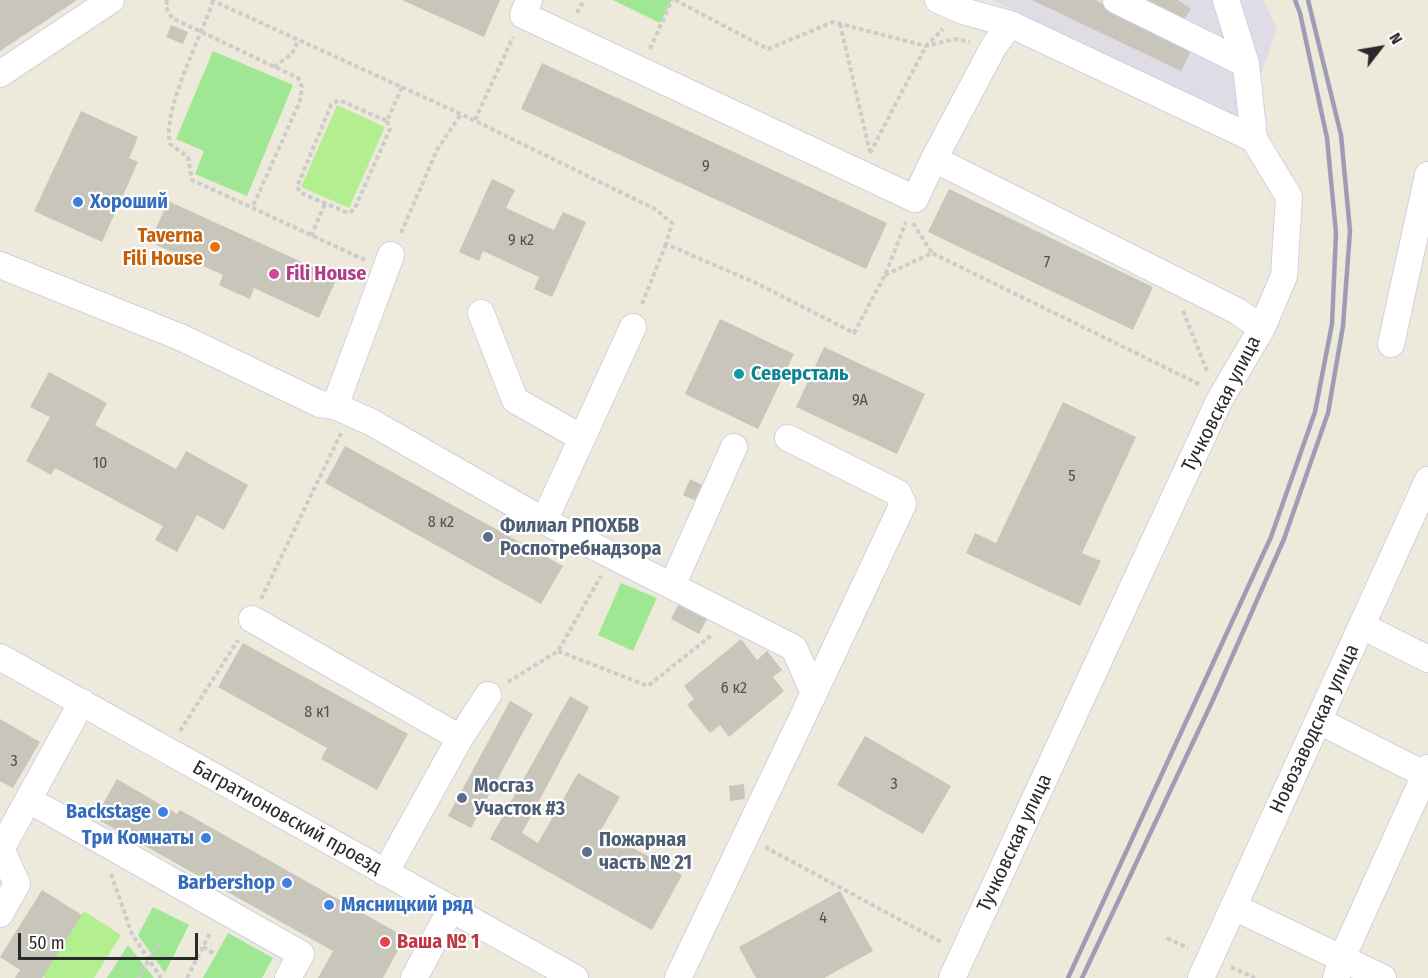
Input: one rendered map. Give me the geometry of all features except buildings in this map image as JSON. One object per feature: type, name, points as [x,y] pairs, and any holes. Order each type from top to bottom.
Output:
[{"type":"street","points":[[0,74],[111,0]]},
{"type":"street","points":[[938,0],[963,11],[1010,24],[1254,139]]},
{"type":"street","points":[[1116,0],[1246,64]]},
{"type":"street","points":[[1226,0],[1246,64],[1254,139]]},
{"type":"street","points":[[526,7],[642,70],[865,163],[915,199],[994,46],[1010,24]]},
{"type":"street","name":"Тучковская улица","points":[[952,978],[1220,401],[1262,328],[1284,276],[1289,197],[1254,139]]},
{"type":"street","points":[[934,159],[1237,311],[1262,328]]},
{"type":"street","points":[[1391,344],[1428,176]]},
{"type":"street","points":[[342,410],[389,263]]},
{"type":"street","points":[[0,265],[170,332],[320,404],[371,422],[544,521],[794,648],[814,693]]},
{"type":"street","points":[[481,313],[515,400],[582,438]]},
{"type":"street","points":[[544,521],[633,327]]},
{"type":"street","points":[[678,978],[903,504],[898,493],[788,438]]},
{"type":"street","points":[[672,586],[735,447]]},
{"type":"street","name":"Новозаводская улица","points":[[1201,978],[1428,480]]},
{"type":"street","points":[[252,619],[460,738]]},
{"type":"street","points":[[1362,626],[1428,659]]},
{"type":"street","name":"Багратионовский проезд","points":[[0,657],[575,978]]},
{"type":"street","points":[[385,873],[460,738],[488,695]]},
{"type":"street","points":[[0,914],[17,884],[1,850],[17,807],[82,702]]},
{"type":"street","points":[[1319,721],[1427,773],[1339,968]]},
{"type":"street","points":[[17,807],[99,840],[301,954],[288,978]]},
{"type":"street","points":[[1234,907],[1339,968],[1383,978]]},
{"type":"street","points":[[414,978],[451,909]]},
{"type":"path","points":[[167,0],[166,7],[172,18],[202,35],[298,78],[302,87],[300,101],[253,206]]},
{"type":"path","points":[[642,70],[673,0],[768,50],[832,22],[926,45],[954,39],[994,46]]},
{"type":"path","points":[[461,114],[437,150],[389,263],[312,236],[253,206],[192,180],[188,157],[170,144],[167,131],[170,109],[202,35],[212,1],[475,120],[655,209],[672,223],[633,327]]},
{"type":"path","points":[[475,120],[526,7]]},
{"type":"path","points":[[865,163],[926,45],[963,11]]},
{"type":"path","points":[[840,24],[865,163]]},
{"type":"path","points":[[274,67],[292,54],[298,41]]},
{"type":"path","points":[[387,121],[339,100],[331,105],[297,187],[301,193],[348,213],[354,210],[390,129],[387,121],[402,87]]},
{"type":"path","points":[[312,236],[325,204]]},
{"type":"path","points":[[666,244],[756,283],[854,333],[885,275],[908,216],[932,253],[1196,380],[1220,401]]},
{"type":"path","points":[[885,275],[932,253]]},
{"type":"path","points":[[1169,277],[1220,401]]},
{"type":"path","points":[[180,731],[252,619],[342,410]]},
{"type":"path","points":[[488,695],[558,651],[611,556]]},
{"type":"path","points":[[558,651],[648,686],[733,618]]},
{"type":"path","points":[[746,837],[944,944]]},
{"type":"path","points":[[99,840],[132,934],[161,978]]},
{"type":"path","points":[[187,978],[222,910]]},
{"type":"path","points":[[1167,938],[1189,948]]},
{"type":"path","points":[[138,978],[160,942]]},
{"type":"path","points":[[203,947],[216,955]]},
{"type":"path","points":[[1225,964],[1255,978]]},
{"type":"shaded area","points":[[992,0],[1263,0],[1277,29],[1244,122]]},
{"type":"green space","points":[[613,0],[672,0],[660,23]]},
{"type":"green space","points":[[213,51],[293,85],[247,196],[195,174],[204,151],[176,139]]},
{"type":"green space","points":[[337,105],[385,127],[349,208],[301,187]]},
{"type":"green space","points":[[621,583],[657,598],[633,651],[598,635]]},
{"type":"green space","points":[[153,907],[189,925],[165,973],[138,935]]},
{"type":"green space","points":[[84,911],[121,935],[94,978],[46,978],[43,976]]},
{"type":"green space","points":[[228,933],[273,958],[262,978],[203,978]]},
{"type":"green space","points":[[128,945],[154,978],[107,978]]},
{"type":"railway","points":[[1068,978],[1271,537],[1315,412],[1332,324],[1336,233],[1327,138],[1300,13],[1295,0]]},
{"type":"railway","points":[[1082,978],[1212,702],[1284,539],[1328,413],[1343,326],[1350,231],[1341,135],[1308,0]]},
{"type":"place","name":"Хороший","points":[[78,202]]},
{"type":"place","name":"Taverna Fili House","points":[[215,247]]},
{"type":"place","name":"Fili House","points":[[274,274]]},
{"type":"place","name":"Северсталь","points":[[739,374]]},
{"type":"place","name":"Филиал РПОХБВ Роспотребнадзора","points":[[488,537]]},
{"type":"place","name":"Мосгаз Участок #3","points":[[462,798]]},
{"type":"place","name":"Backstage","points":[[163,812]]},
{"type":"place","name":"Три Комнаты","points":[[206,838]]},
{"type":"place","name":"Пожарная часть № 21","points":[[587,852]]},
{"type":"place","name":"Barbershop","points":[[287,883]]},
{"type":"place","name":"Мясницкий ряд","points":[[329,905]]},
{"type":"place","name":"Ваша № 1","points":[[385,942]]}]
